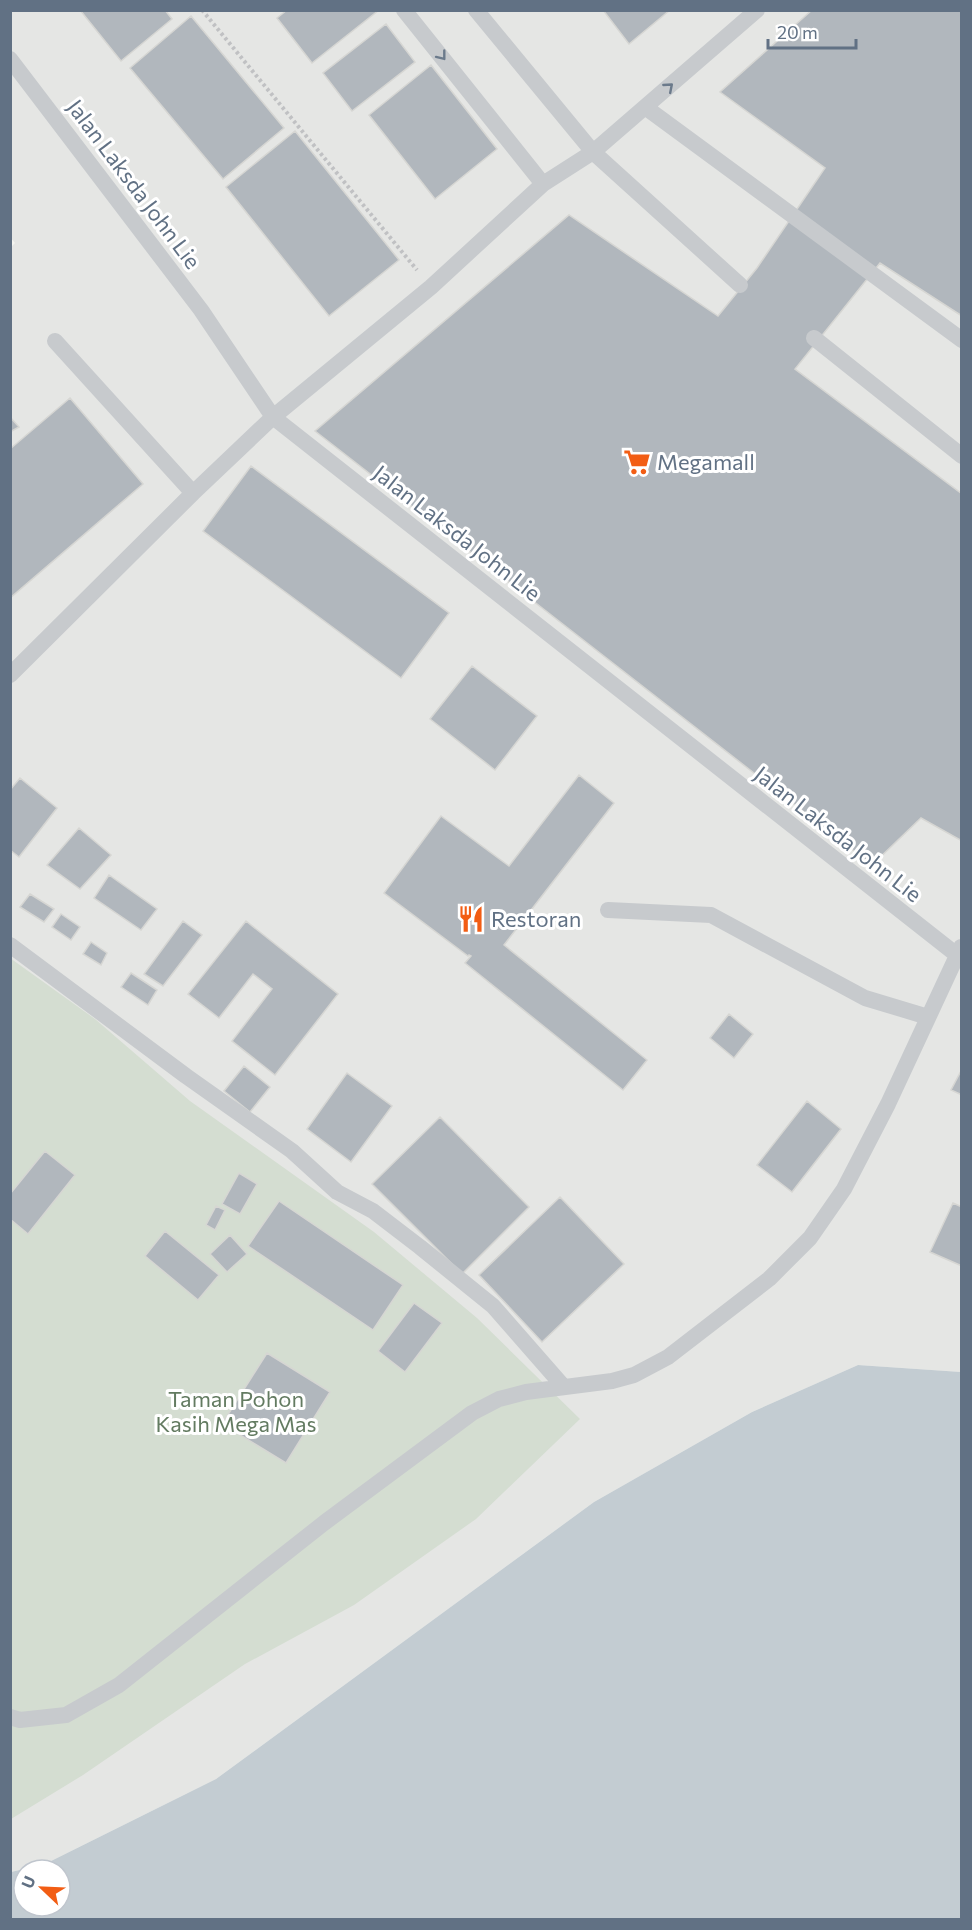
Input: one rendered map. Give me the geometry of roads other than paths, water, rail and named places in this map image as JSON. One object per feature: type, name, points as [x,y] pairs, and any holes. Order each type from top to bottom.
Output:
[{"type":"lane","points":[[404,10],[543,184]]},
{"type":"lane","points":[[476,10],[593,152],[740,285]]},
{"type":"lane","points":[[10,675],[273,417],[431,287],[543,184],[593,152],[757,10]]},
{"type":"lane","name":"Jalan Laksda John Lie","points":[[10,59],[201,310],[273,417],[960,954]]},
{"type":"lane","points":[[645,107],[962,340]]},
{"type":"lane","points":[[814,338],[962,456]]},
{"type":"lane","points":[[55,341],[193,493]]},
{"type":"lane","points":[[609,910],[711,915],[865,998],[928,1017]]},
{"type":"lane","points":[[10,945],[186,1076],[292,1151],[337,1192],[373,1211],[420,1246],[493,1305],[563,1386]]},
{"type":"lane","points":[[10,1717],[20,1720],[46,1719],[66,1715],[119,1685],[324,1523],[472,1413],[500,1399],[526,1392],[612,1381],[634,1375],[668,1356],[769,1279],[810,1238],[844,1189],[888,1104],[960,954]]},
{"type":"place","name":"Megamall","points":[[637,462]]},
{"type":"place","name":"Restoran","points":[[471,919]]},
{"type":"park label","name":"Taman Pohon Kasih Mega Mas","points":[[236,1412]]}]
